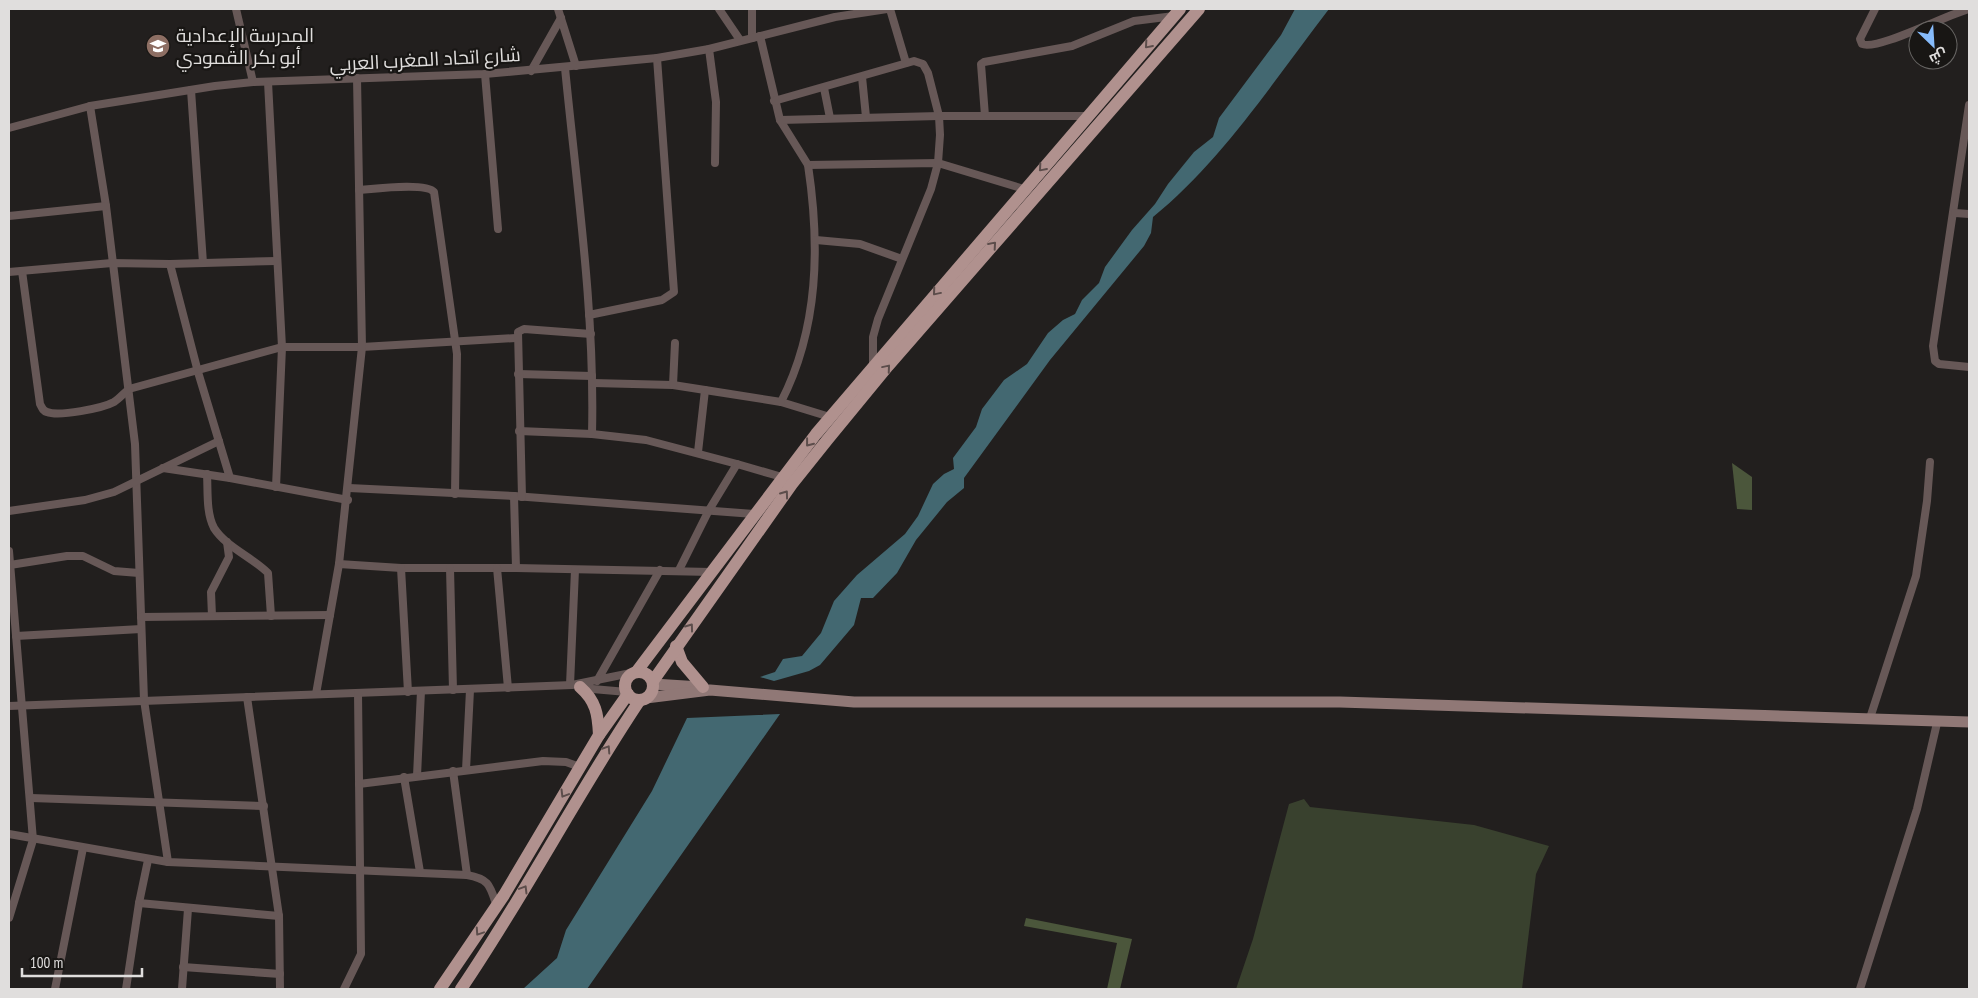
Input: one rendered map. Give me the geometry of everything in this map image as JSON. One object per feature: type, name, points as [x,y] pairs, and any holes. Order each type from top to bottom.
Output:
[{"type":"main road","points":[[461,989],[490,946],[604,754],[643,699],[652,691],[653,682],[676,646],[792,484],[888,366],[1199,9]]},
{"type":"main road","points":[[643,699],[633,699],[627,693],[625,681],[712,572],[782,477],[873,366],[1177,12]]},
{"type":"main road","points":[[676,646],[682,662],[706,688]]},
{"type":"main road","points":[[634,672],[647,674],[653,682]]},
{"type":"main road","points":[[574,686],[590,696],[595,705],[598,716],[599,735]]},
{"type":"main road","points":[[440,989],[496,906],[599,735],[627,693]]},
{"type":"street","points":[[236,9],[253,82]]},
{"type":"street","points":[[531,71],[559,13],[567,9]]},
{"type":"street","points":[[719,9],[740,40]]},
{"type":"street","points":[[752,9],[756,37],[780,120],[808,165],[814,203],[816,240],[815,285],[798,362],[781,402]]},
{"type":"street","points":[[889,9],[906,63]]},
{"type":"street","name":"شارع اتحاد المغرب العربي","points":[[9,128],[90,106],[253,82],[485,74],[657,58],[709,49],[835,13],[889,9]]},
{"type":"street","points":[[1875,9],[1860,38],[1862,44],[1866,46],[1882,43],[1969,9]]},
{"type":"street","points":[[985,116],[981,75],[981,64],[984,62],[1072,46],[1134,21],[1177,12]]},
{"type":"street","points":[[559,13],[576,66]]},
{"type":"street","points":[[709,49],[716,102],[715,163]]},
{"type":"street","points":[[589,315],[662,300],[674,292],[657,58]]},
{"type":"street","points":[[774,100],[862,78],[906,63],[917,61],[926,69],[939,116],[938,163],[931,189],[878,319],[873,337],[873,366]]},
{"type":"street","points":[[565,68],[591,334],[593,380],[592,434]]},
{"type":"street","points":[[485,74],[498,229]]},
{"type":"street","points":[[316,694],[339,564],[348,500],[362,347],[357,78]]},
{"type":"street","points":[[862,78],[866,117]]},
{"type":"street","points":[[268,82],[282,347],[276,487]]},
{"type":"street","points":[[824,88],[830,118]]},
{"type":"street","points":[[190,90],[204,263]]},
{"type":"street","points":[[1969,105],[1933,346],[1934,357],[1939,364],[1969,367]]},
{"type":"street","points":[[90,106],[106,206],[135,444],[144,700],[168,862]]},
{"type":"street","points":[[780,120],[939,116],[1087,116]]},
{"type":"street","points":[[808,165],[938,163],[1024,189]]},
{"type":"street","points":[[358,190],[414,187],[434,190],[458,354],[455,494]]},
{"type":"street","points":[[9,216],[106,206]]},
{"type":"street","points":[[1954,213],[1969,214]]},
{"type":"street","points":[[816,240],[860,244],[902,259]]},
{"type":"street","points":[[9,272],[112,263],[170,264],[276,261]]},
{"type":"street","points":[[170,264],[198,372],[230,478]]},
{"type":"street","points":[[22,271],[38,395],[43,410],[48,413],[65,413],[97,407],[114,402],[129,389],[198,372],[262,351],[282,347],[362,347],[516,338]]},
{"type":"street","points":[[516,568],[519,431],[516,338],[518,332],[524,329],[591,334]]},
{"type":"street","points":[[673,385],[675,343]]},
{"type":"street","points":[[518,374],[673,385],[781,402],[830,417]]},
{"type":"street","points":[[698,452],[705,390]]},
{"type":"street","points":[[519,431],[592,434],[646,440],[698,452],[782,477]]},
{"type":"street","points":[[9,511],[86,500],[114,492],[219,441]]},
{"type":"street","points":[[1870,718],[1916,576],[1927,501],[1930,462]]},
{"type":"street","points":[[680,570],[709,510],[737,464]]},
{"type":"street","points":[[162,468],[207,474],[348,500]]},
{"type":"street","points":[[207,474],[209,512],[214,528],[228,542],[257,562],[268,573],[270,616]]},
{"type":"street","points":[[349,488],[518,497],[754,514]]},
{"type":"street","points":[[212,616],[211,592],[229,557],[228,542]]},
{"type":"street","points":[[9,551],[10,602],[16,636],[34,840],[10,905],[9,918]]},
{"type":"street","points":[[10,565],[67,556],[83,556],[114,571],[139,573]]},
{"type":"street","points":[[339,564],[401,568],[680,570],[712,572]]},
{"type":"street","points":[[401,568],[408,692]]},
{"type":"street","points":[[450,568],[453,690]]},
{"type":"street","points":[[497,568],[508,688]]},
{"type":"street","points":[[574,686],[575,570]]},
{"type":"street","points":[[597,681],[660,570]]},
{"type":"street","points":[[140,617],[330,615]]},
{"type":"street","points":[[16,636],[141,629]]},
{"type":"street","points":[[574,686],[634,672]]},
{"type":"street","points":[[653,682],[854,702],[1340,702],[1870,718],[1937,723],[1969,722]]},
{"type":"street","points":[[9,706],[574,686],[627,693]]},
{"type":"street","points":[[643,699],[706,688]]},
{"type":"street","points":[[466,770],[470,690]]},
{"type":"street","points":[[417,776],[421,691]]},
{"type":"street","points":[[344,989],[361,954],[358,693]]},
{"type":"street","points":[[247,697],[279,916],[280,989]]},
{"type":"street","points":[[1860,989],[1917,808],[1937,723]]},
{"type":"street","points":[[359,784],[543,761],[566,762],[580,767]]},
{"type":"street","points":[[453,771],[467,875]]},
{"type":"street","points":[[404,777],[420,872]]},
{"type":"street","points":[[31,798],[264,806]]},
{"type":"street","points":[[9,834],[34,840],[168,862],[467,875],[483,878],[490,886],[496,906]]},
{"type":"street","points":[[55,989],[83,848]]},
{"type":"street","points":[[126,989],[139,903],[148,860]]},
{"type":"street","points":[[139,903],[279,916]]},
{"type":"street","points":[[182,989],[188,909]]},
{"type":"street","points":[[183,968],[280,974]]},
{"type":"green space","points":[[1732,463],[1752,477],[1752,510],[1737,509]]},
{"type":"green space","points":[[1304,799],[1310,807],[1474,825],[1549,846],[1536,874],[1522,989],[1236,989],[1253,939],[1289,804]]},
{"type":"green space","points":[[1026,918],[1132,939],[1120,989],[1107,989],[1117,943],[1024,926]]},
{"type":"water","points":[[1295,9],[1329,9],[1225,145],[1178,195],[1153,217],[1151,233],[1144,246],[1050,360],[964,478],[964,488],[947,502],[916,540],[897,573],[873,598],[861,598],[854,625],[820,665],[809,671],[774,681],[760,677],[775,672],[783,659],[802,656],[821,633],[834,601],[857,575],[905,534],[918,516],[933,484],[944,474],[954,469],[953,458],[976,427],[982,409],[1004,380],[1027,364],[1048,333],[1063,320],[1075,314],[1082,300],[1099,283],[1105,267],[1132,230],[1155,204],[1168,184],[1194,152],[1213,137],[1219,118],[1281,35]]},
{"type":"water","points":[[780,714],[587,989],[523,989],[557,958],[566,930],[652,791],[687,718]]},
{"type":"place","name":"المدرسة الإعدادية أبو بكر القمودي","points":[[158,46]]}]
